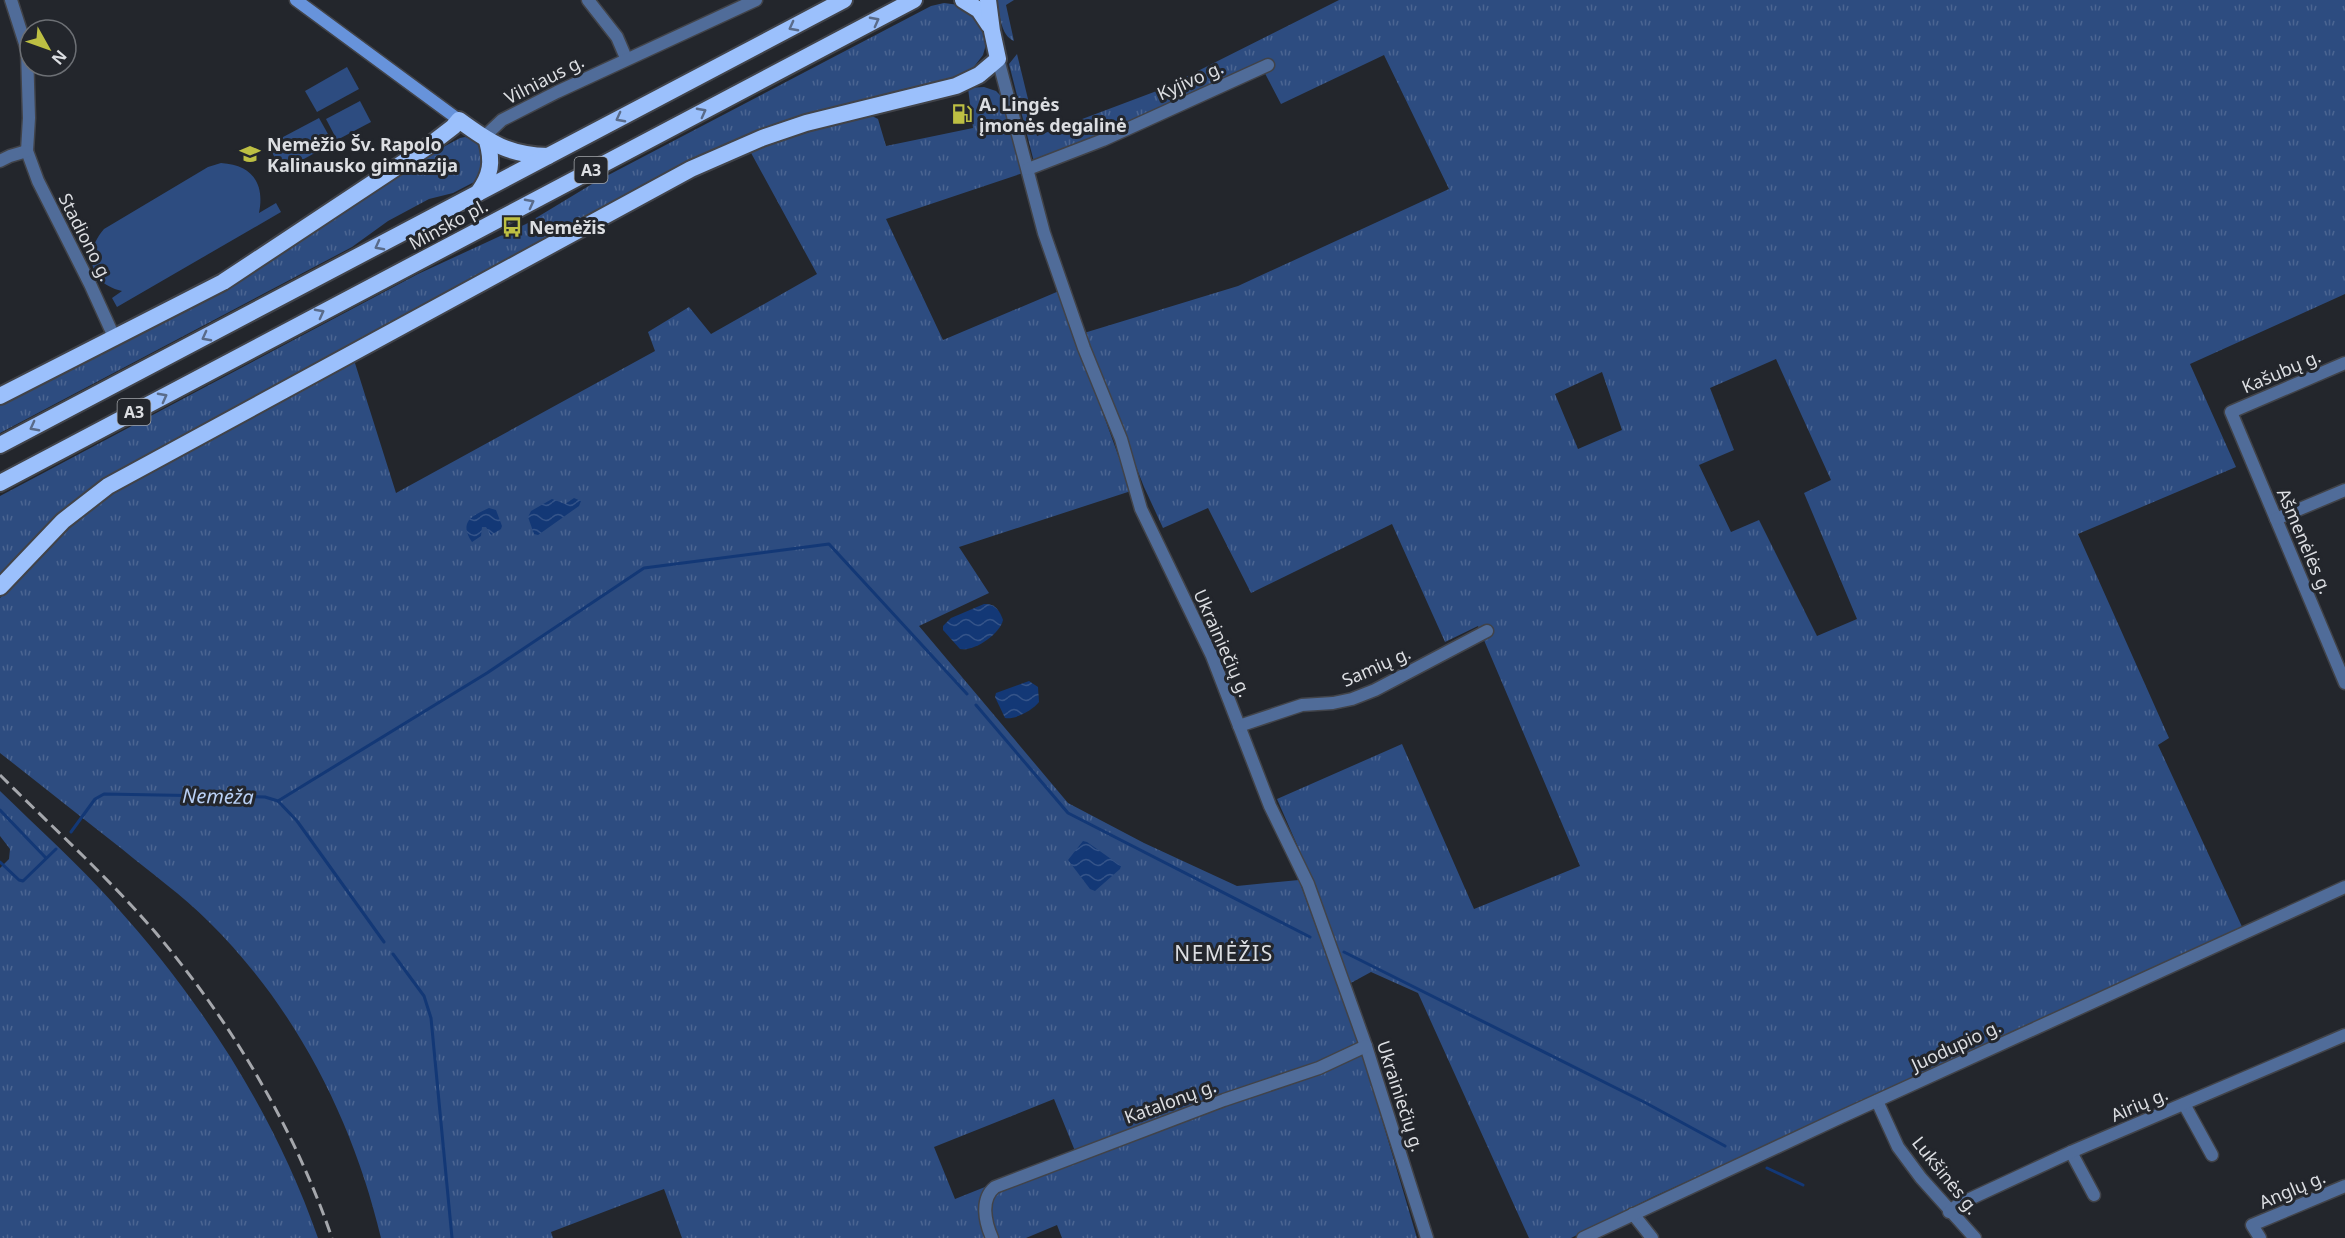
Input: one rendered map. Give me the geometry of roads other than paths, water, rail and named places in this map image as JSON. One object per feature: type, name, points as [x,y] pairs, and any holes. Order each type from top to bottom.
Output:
[{"type":"highway","name":"Minsko pl.","points":[[0,445],[844,0]]},
{"type":"highway","name":"Minsko pl.","points":[[0,483],[914,0]]},
{"type":"highway","points":[[963,0],[979,10],[992,31]]},
{"type":"highway","points":[[0,586],[63,521],[108,486],[691,169],[762,138],[806,123],[956,86],[979,75],[998,59],[988,0]]},
{"type":"highway","points":[[0,396],[224,282],[427,147],[459,120],[485,139],[517,153],[549,156]]},
{"type":"highway","points":[[477,194],[491,170],[492,161],[485,139]]},
{"type":"main road","points":[[296,0],[459,120]]},
{"type":"street","name":"Stadiono g.","points":[[11,0],[27,50],[29,118],[27,151],[38,181],[115,339]]},
{"type":"street","points":[[588,0],[617,38],[626,58]]},
{"type":"street","name":"Vilniaus g.","points":[[485,139],[502,120],[626,58],[756,0]]},
{"type":"street","name":"Ukrainiečių g.","points":[[998,59],[1044,233],[1084,348],[1120,440],[1142,508],[1212,656],[1270,806],[1308,884],[1366,1046],[1427,1238]]},
{"type":"street","name":"Kyjivo g.","points":[[1028,169],[1103,140],[1268,65]]},
{"type":"street","points":[[0,161],[27,151]]},
{"type":"street","name":"Kašubų g.","points":[[2232,412],[2345,363]]},
{"type":"street","name":"Ašmenėlės g.","points":[[2232,412],[2345,683]]},
{"type":"street","points":[[2276,519],[2345,490]]},
{"type":"street","name":"Samių g.","points":[[1239,726],[1302,705],[1352,699],[1375,690],[1486,631]]},
{"type":"street","name":"Juodupio g.","points":[[1583,1238],[2345,887]]},
{"type":"street","name":"Airių g.","points":[[1949,1212],[1959,1204],[2071,1152],[2345,1035]]},
{"type":"street","name":"Katalonų g.","points":[[992,1238],[986,1220],[988,1193],[1012,1180],[1319,1068],[1366,1046]]},
{"type":"street","name":"Lukšinės g.","points":[[1877,1101],[1898,1147],[1949,1212],[1975,1238]]},
{"type":"street","points":[[2184,1104],[2212,1155]]},
{"type":"street","points":[[2071,1152],[2094,1195]]},
{"type":"street","name":"Anglų g.","points":[[2260,1238],[2252,1225],[2345,1186]]},
{"type":"street","points":[[1633,1214],[1652,1238]]},
{"type":"water","points":[[574,498],[581,501],[579,506],[538,535],[534,534],[528,517],[531,511],[552,499],[565,504]]},
{"type":"water","points":[[489,508],[496,510],[501,529],[491,535],[486,527],[482,527],[481,536],[472,542],[467,529],[469,520]]},
{"type":"water","points":[[984,604],[994,606],[999,611],[1003,620],[1001,625],[986,641],[972,648],[960,649],[943,630],[943,626],[951,618]]},
{"type":"water","points":[[1029,681],[1038,687],[1039,702],[1023,714],[1005,718],[995,697],[996,693]]},
{"type":"water","points":[[1083,841],[1121,866],[1095,891],[1090,889],[1068,860]]},
{"type":"waterway","points":[[278,801],[487,673],[644,568],[829,544],[967,694]]},
{"type":"waterway","points":[[976,705],[1068,813],[1310,937]]},
{"type":"waterway","name":"Nemėža","points":[[71,832],[95,799],[104,794],[265,797],[278,801],[297,821],[384,942]]},
{"type":"waterway","points":[[0,810],[46,858]]},
{"type":"waterway","name":"Nemėža","points":[[0,862],[23,881],[56,849]]},
{"type":"waterway","points":[[1344,952],[1646,1103],[1725,1146]]},
{"type":"waterway","name":"Nemėža","points":[[393,954],[424,996],[431,1018],[452,1238]]},
{"type":"waterway","points":[[1767,1168],[1803,1185]]},
{"type":"railway","points":[[0,775],[138,912],[184,967],[210,1003],[235,1039],[279,1116],[317,1197],[332,1238]]},
{"type":"place","name":"A. Lingės įmonės degalinė","points":[[962,114]]},
{"type":"place","name":"Nemėžio Šv. Rapolo Kalinausko gimnazija","points":[[250,154]]},
{"type":"place","name":"Nemėžis","points":[[512,227]]},
{"type":"district","name":"NEMĖŽIS","points":[[1224,953]]}]
